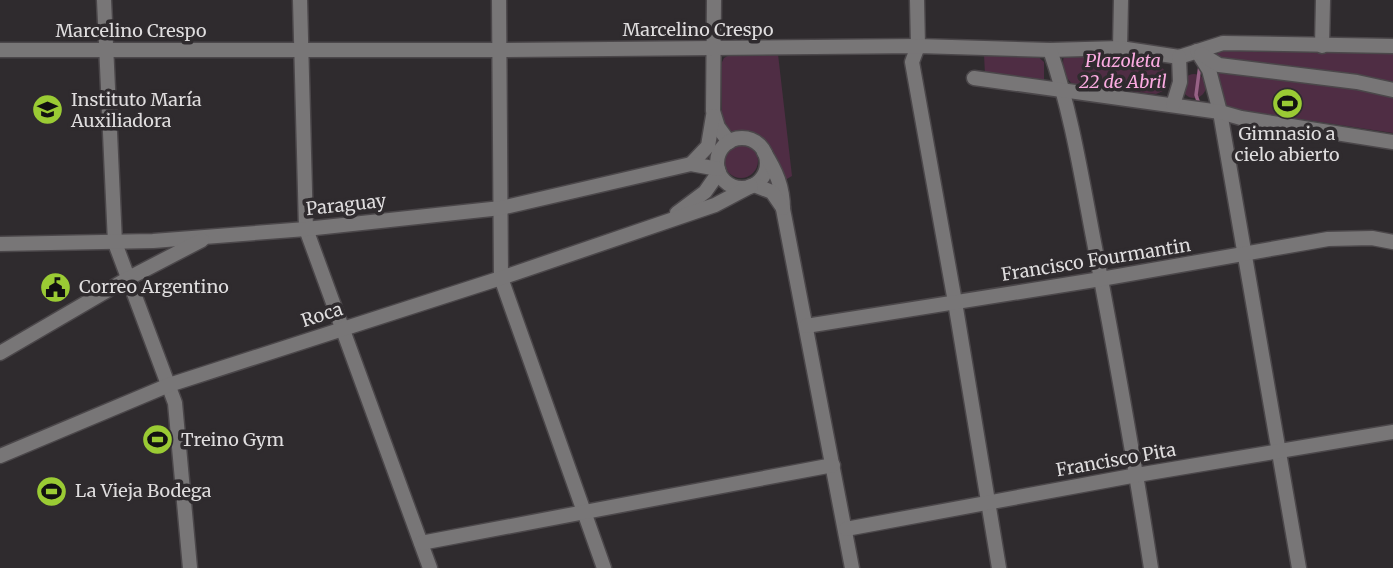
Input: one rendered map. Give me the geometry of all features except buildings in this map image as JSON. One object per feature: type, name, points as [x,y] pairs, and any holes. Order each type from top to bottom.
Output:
[{"type":"street","points":[[104,0],[116,243],[127,279],[169,385],[178,417],[190,568]]},
{"type":"street","points":[[300,0],[306,229],[430,568]]},
{"type":"street","points":[[499,0],[501,278],[604,568]]},
{"type":"street","points":[[691,164],[708,146],[713,111],[714,0]]},
{"type":"street","points":[[917,0],[918,46],[912,62],[999,568]]},
{"type":"street","points":[[1120,48],[1121,0]]},
{"type":"street","points":[[1322,46],[1323,0]]},
{"type":"street","name":"Marcelino Crespo","points":[[0,50],[499,50],[918,46],[1050,50],[1120,48],[1179,57],[1223,43],[1393,46]]},
{"type":"street","points":[[1050,50],[1064,91],[1101,279],[1137,475],[1150,568]]},
{"type":"street","points":[[1197,51],[1219,65],[1357,82],[1393,90]]},
{"type":"street","points":[[1197,51],[1209,70],[1220,112],[1299,568]]},
{"type":"street","points":[[1173,105],[1180,82],[1179,57]]},
{"type":"street","points":[[974,78],[1220,112],[1393,142]]},
{"type":"street","points":[[713,111],[718,127],[729,142]]},
{"type":"street","points":[[783,209],[772,192],[752,185],[734,186],[727,183],[719,170],[719,153],[729,142],[745,138],[753,141],[764,152],[779,177],[852,568]]},
{"type":"street","points":[[752,185],[763,176],[766,168],[764,152]]},
{"type":"street","name":"Paraguay","points":[[0,244],[116,243],[306,229],[500,208],[691,164],[719,170]]},
{"type":"street","points":[[661,223],[705,192],[719,170]]},
{"type":"street","name":"Roca","points":[[0,456],[169,385],[501,278],[715,205],[752,185]]},
{"type":"street","points":[[0,353],[127,279],[210,237]]},
{"type":"street","name":"Francisco Fourmantin","points":[[806,326],[1101,279],[1328,239],[1372,238],[1393,242]]},
{"type":"street","name":"Francisco Pita","points":[[846,529],[1137,475],[1393,432]]},
{"type":"street","points":[[421,543],[833,465]]},
{"type":"green space","points":[[1219,49],[1393,50],[1393,84],[1224,59],[1217,55]]},
{"type":"green space","name":"Plazoleta 22 de Abril","points":[[1122,53],[1148,59],[1162,67],[1167,81],[1163,91],[1156,94],[1075,86],[1065,72],[1064,56]]},
{"type":"green space","points":[[731,54],[778,54],[792,176],[785,180],[760,142],[744,135],[735,135],[722,121],[721,64],[724,58]]},
{"type":"green space","name":"Plazoleta 22 de Abril","points":[[984,54],[1035,54],[1044,62],[1044,80],[1041,82],[985,75]]},
{"type":"green space","points":[[1217,70],[1346,86],[1393,96],[1393,133],[1226,108]]},
{"type":"green space","points":[[1194,74],[1203,77],[1206,86],[1203,95],[1194,98],[1185,95],[1182,86],[1185,77]]},
{"type":"green space","points":[[741,144],[753,149],[758,161],[753,173],[741,178],[729,173],[724,161],[729,149]]},
{"type":"waterway","points":[[1199,104],[1196,95],[1200,65]]},
{"type":"place","name":"Gimnasio a cielo abierto","points":[[1287,103]]},
{"type":"place","name":"Instituto María Auxiliadora","points":[[48,110]]},
{"type":"place","name":"Correo Argentino","points":[[56,287]]},
{"type":"place","name":"Treino Gym","points":[[158,440]]},
{"type":"place","name":"La Vieja Bodega","points":[[52,491]]}]
